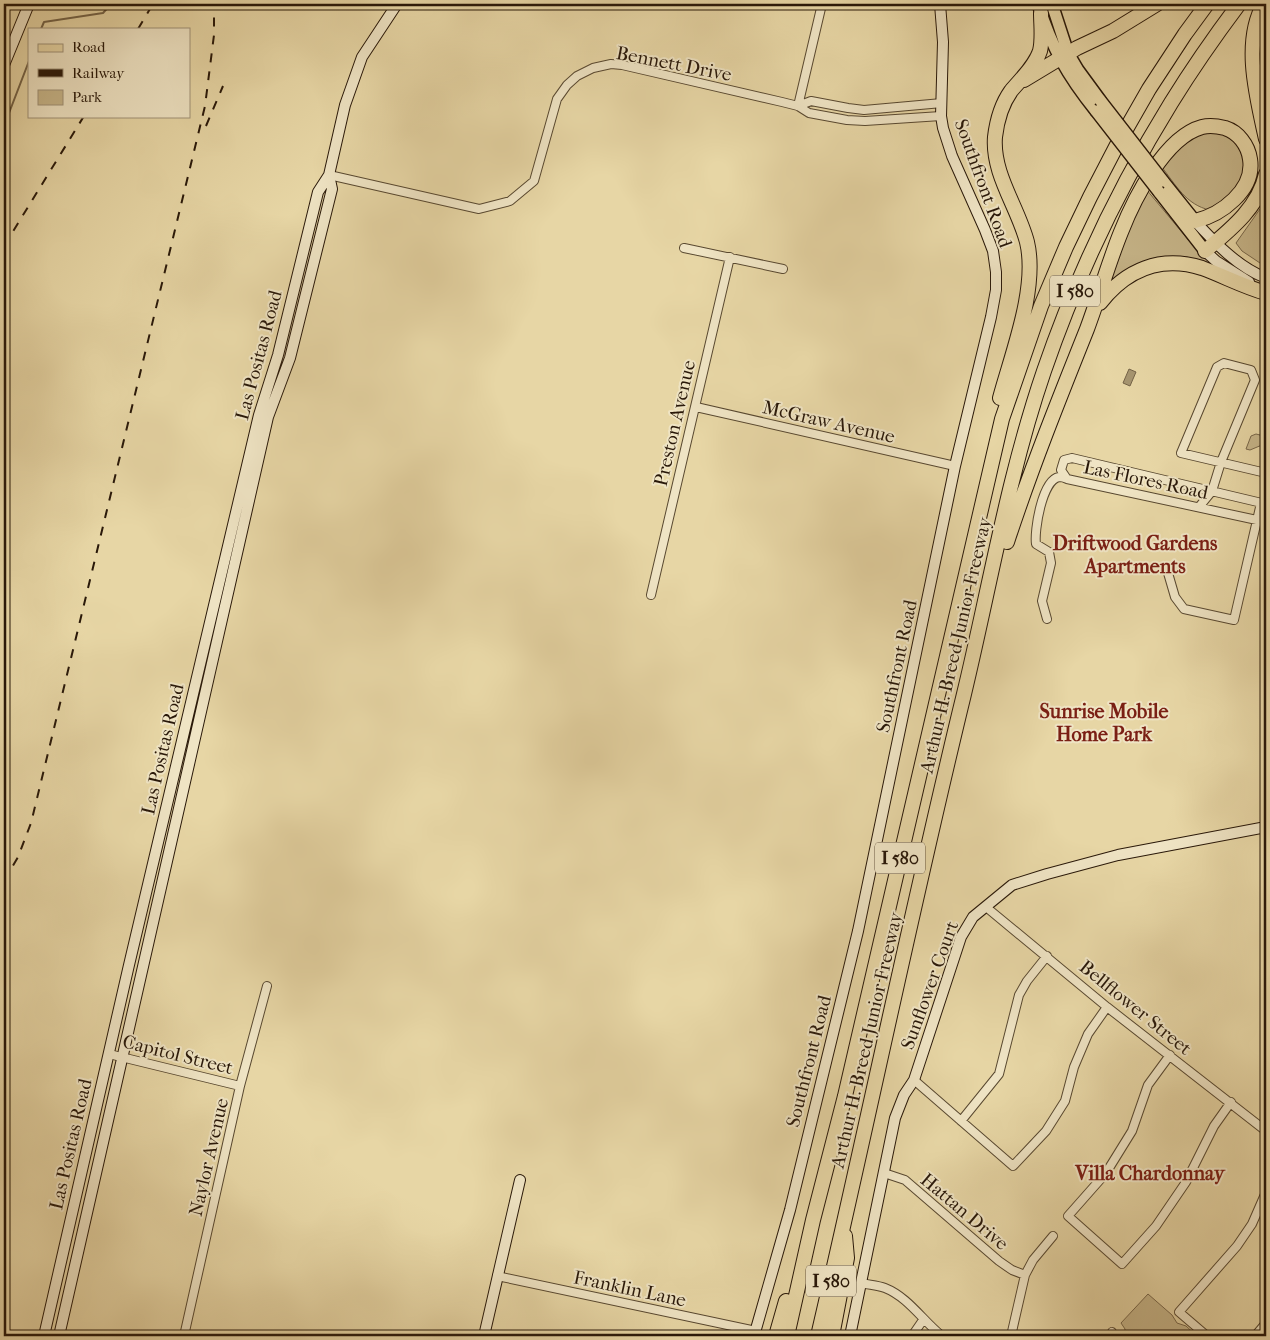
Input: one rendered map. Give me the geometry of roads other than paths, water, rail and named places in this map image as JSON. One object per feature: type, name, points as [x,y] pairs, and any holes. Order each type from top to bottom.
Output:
[{"type":"highway","points":[[1019,83],[1113,31],[1157,4]]},
{"type":"highway","name":"Arthur H. Breed Junior Freeway","points":[[787,1336],[813,1220],[845,1096],[996,440],[1020,363],[1041,306],[1070,239],[1117,145],[1149,89],[1207,4]]},
{"type":"highway","name":"Arthur H. Breed Junior Freeway","points":[[818,1336],[945,770],[984,610],[1009,496],[1026,430],[1044,372],[1068,306],[1114,205],[1142,151],[1171,102],[1239,4]]},
{"type":"highway","points":[[1264,4],[1257,24],[1252,59],[1256,97],[1266,139]]},
{"type":"highway","points":[[996,440],[993,420],[1020,327],[1030,280],[1027,243],[1021,222],[1000,172],[996,155],[996,129],[1002,106],[1040,52],[1043,7]]},
{"type":"highway","points":[[984,610],[1036,456],[1095,309],[1120,233],[1145,184],[1175,144],[1189,133],[1203,127],[1216,126],[1228,130],[1239,137],[1246,147],[1250,159],[1250,173],[1245,186],[1236,197],[1216,214],[1195,221]]},
{"type":"highway","points":[[1210,247],[1247,212],[1261,192],[1266,174]]},
{"type":"highway","points":[[1095,309],[1108,292],[1133,272],[1150,266],[1166,264],[1184,264],[1202,268],[1249,289],[1266,292]]},
{"type":"highway","points":[[832,1336],[847,1258],[844,1226]]},
{"type":"highway","points":[[776,1336],[787,1298],[801,1275]]},
{"type":"main road","points":[[4,65],[29,4]]},
{"type":"main road","name":"Las Positas Road","points":[[44,1336],[259,415],[278,355],[318,192],[329,175],[345,105],[362,57],[397,4]]},
{"type":"main road","name":"Southfront Road","points":[[755,1334],[790,1210],[858,931],[955,466],[992,314],[996,290],[996,272],[990,244],[952,156],[943,128],[941,116],[943,42],[940,4]]},
{"type":"main road","points":[[1043,7],[1074,84],[1098,106],[1210,247],[1266,278]]},
{"type":"main road","name":"Las Positas Road","points":[[58,1336],[268,417],[290,358],[332,189],[329,175]]},
{"type":"main road","points":[[1161,186],[1195,221],[1216,261],[1266,292]]},
{"type":"main road","name":"Sunflower Court","points":[[850,1336],[895,1118],[904,1095],[914,1080],[961,937],[973,917],[1012,885],[1047,874],[1118,855],[1266,827]]},
{"type":"main road","points":[[91,1131],[98,1134],[91,1165],[95,1175]]},
{"type":"main road","points":[[484,1336],[520,1180]]},
{"type":"street","points":[[798,106],[822,4]]},
{"type":"street","name":"Bennett Drive","points":[[329,175],[479,209],[510,202],[534,181],[558,99],[567,85],[577,76],[593,68],[611,64],[798,106],[810,112],[847,120],[865,121],[941,116]]},
{"type":"street","name":"Bennett Drive","points":[[798,106],[811,101],[864,110],[942,103]]},
{"type":"street","points":[[684,248],[783,269]]},
{"type":"street","name":"Preston Avenue","points":[[651,595],[730,258]]},
{"type":"street","points":[[1199,507],[1212,491],[1221,462],[1255,380],[1251,370],[1224,363],[1217,367],[1181,453],[1221,462],[1266,473]]},
{"type":"street","name":"McGraw Avenue","points":[[696,407],[955,466]]},
{"type":"street","name":"Las Flores Road","points":[[1263,503],[1072,458],[1064,460],[1060,470],[1067,478],[1266,522]]},
{"type":"street","points":[[1048,620],[1042,601],[1051,563],[1049,552],[1036,544],[1035,534],[1046,489],[1056,478],[1067,478]]},
{"type":"street","points":[[1168,573],[1176,597],[1184,609],[1234,620],[1256,520],[1263,503]]},
{"type":"street","name":"Bellflower Street","points":[[986,906],[1107,1007],[1266,1131]]},
{"type":"street","points":[[961,1121],[999,1074],[1019,995],[1027,981],[1047,956]]},
{"type":"street","name":"Naylor Avenue","points":[[184,1336],[240,1086],[267,986]]},
{"type":"street","points":[[914,1080],[1013,1166],[1046,1131],[1065,1101],[1074,1067],[1088,1034],[1107,1007]]},
{"type":"street","name":"Capitol Street","points":[[109,1054],[240,1086]]},
{"type":"street","points":[[1170,1055],[1148,1085],[1132,1131],[1106,1173],[1068,1216],[1122,1264],[1156,1226],[1186,1182],[1214,1126],[1231,1102]]},
{"type":"street","name":"Hattan Drive","points":[[884,1173],[905,1180],[999,1261],[1012,1270],[1025,1275]]},
{"type":"street","points":[[1207,1336],[1180,1312],[1237,1246],[1252,1224],[1266,1192]]},
{"type":"street","points":[[1011,1336],[1025,1275],[1033,1260],[1053,1236]]},
{"type":"street","name":"Franklin Lane","points":[[497,1276],[755,1334]]},
{"type":"street","points":[[861,1283],[884,1288],[900,1296],[923,1320],[942,1336]]},
{"type":"street","points":[[912,1336],[923,1320]]},
{"type":"street","points":[[1255,1336],[1266,1323]]},
{"type":"waterway","points":[[41,28],[44,22],[103,13],[111,4]]},
{"type":"waterway","points":[[4,126],[28,64]]},
{"type":"railway","points":[[139,28],[153,4]]},
{"type":"railway","points":[[4,881],[18,857],[31,823],[205,106],[214,35],[214,4]]},
{"type":"railway","points":[[206,126],[223,86]]},
{"type":"railway","points":[[4,246],[83,118]]},
{"type":"district","name":"Driftwood Gardens Apartments","points":[[1135,554]]},
{"type":"district","name":"Sunrise Mobile Home Park","points":[[1104,722]]},
{"type":"district","name":"Villa Chardonnay","points":[[1150,1173]]}]
